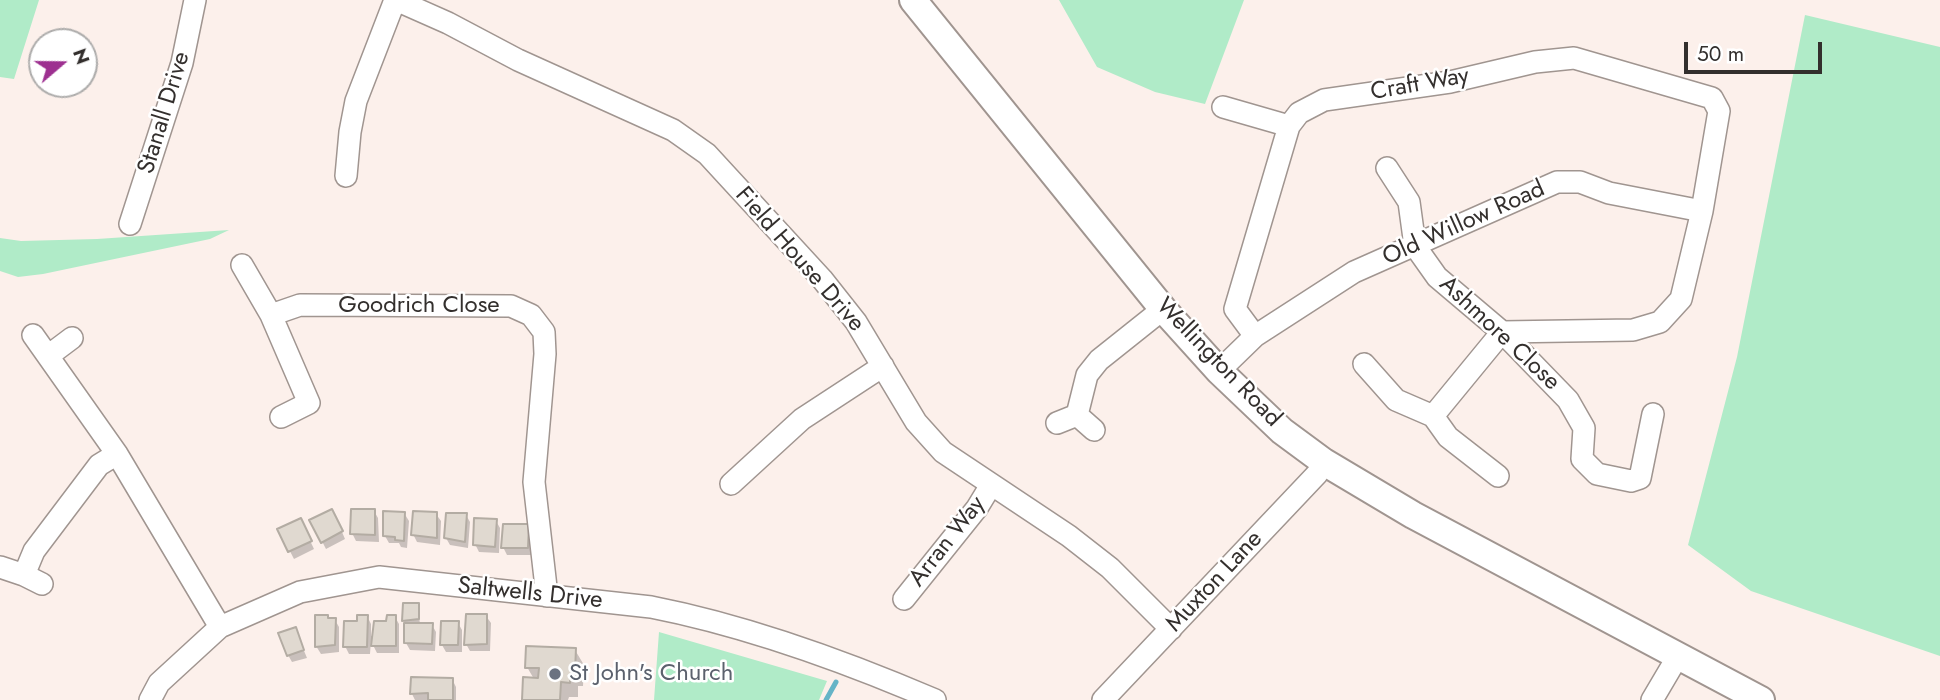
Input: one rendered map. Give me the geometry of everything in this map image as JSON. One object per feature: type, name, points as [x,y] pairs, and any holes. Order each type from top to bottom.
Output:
[{"type":"street","name":"Stanall Drive","points":[[130,224],[182,62],[195,0]]},
{"type":"street","points":[[346,176],[356,101],[396,0]]},
{"type":"street","name":"Field House Drive","points":[[396,0],[673,130],[707,154],[822,279],[856,322],[916,422],[943,452],[1069,536],[1110,568],[1171,629]]},
{"type":"street","name":"Wellington Road","points":[[912,0],[1163,309],[1219,371],[1282,431],[1325,462],[1413,515],[1761,700]]},
{"type":"street","name":"Craft Way","points":[[1289,126],[1298,113],[1324,100],[1450,82],[1535,62],[1574,58],[1712,98],[1719,111],[1702,211]]},
{"type":"street","points":[[1219,371],[1255,336],[1235,309],[1289,126],[1223,107]]},
{"type":"street","points":[[1387,168],[1409,202],[1415,247]]},
{"type":"street","name":"Old Willow Road","points":[[1255,336],[1354,272],[1557,182],[1580,182],[1609,193],[1702,211]]},
{"type":"street","points":[[1433,416],[1502,332],[1633,330],[1660,322],[1681,299],[1702,211]]},
{"type":"street","name":"Ashmore Close","points":[[1415,247],[1437,278],[1502,332],[1568,400],[1584,428],[1583,458],[1597,474],[1631,481],[1640,478],[1653,414]]},
{"type":"street","points":[[243,265],[271,316],[309,403],[281,417]]},
{"type":"street","name":"Goodrich Close","points":[[271,316],[300,305],[511,306],[531,315],[544,332],[545,354],[534,482],[547,596]]},
{"type":"street","points":[[1077,415],[1087,375],[1099,360],[1163,309]]},
{"type":"street","points":[[33,335],[117,454],[220,627]]},
{"type":"street","points":[[48,356],[72,338]]},
{"type":"street","points":[[1364,364],[1396,400],[1433,416],[1448,437],[1498,476]]},
{"type":"street","points":[[732,484],[802,419],[883,366]]},
{"type":"street","points":[[1057,423],[1077,415]]},
{"type":"street","points":[[1077,415],[1094,430]]},
{"type":"street","points":[[0,567],[33,579],[34,551],[99,465],[117,454]]},
{"type":"street","name":"Muxton Lane","points":[[1103,700],[1317,474],[1325,462]]},
{"type":"street","name":"Arran Way","points":[[904,599],[977,508],[991,485]]},
{"type":"street","name":"Saltwells Drive","points":[[150,700],[159,683],[220,627],[300,592],[379,577],[651,607],[688,614],[862,668],[935,700]]},
{"type":"street","points":[[1653,700],[1678,656]]},
{"type":"green space","points":[[0,0],[39,0],[14,79],[0,77]]},
{"type":"green space","points":[[1059,0],[1244,0],[1205,104],[1155,92],[1097,67]]},
{"type":"green space","points":[[1805,15],[1940,47],[1940,656],[1751,591],[1688,545],[1737,357]]},
{"type":"green space","points":[[229,230],[210,239],[43,274],[18,277],[0,271],[0,238],[21,241],[97,239]]},
{"type":"green space","points":[[659,632],[827,681],[819,700],[654,700]]},
{"type":"building","points":[[332,509],[343,531],[321,543],[309,520]]},
{"type":"building","points":[[351,509],[375,509],[375,535],[350,534]]},
{"type":"building","points":[[383,511],[405,512],[404,541],[383,536]]},
{"type":"building","points":[[413,511],[437,512],[437,538],[411,535]]},
{"type":"building","points":[[446,513],[467,513],[465,542],[444,538]]},
{"type":"building","points":[[301,518],[312,541],[288,552],[277,529]]},
{"type":"building","points":[[474,518],[497,519],[495,547],[473,545]]},
{"type":"building","points":[[503,524],[529,524],[528,548],[501,548]]},
{"type":"building","points":[[403,603],[419,603],[419,619],[402,621]]},
{"type":"building","points":[[466,614],[487,614],[487,644],[464,645]]},
{"type":"building","points":[[315,615],[336,618],[335,645],[315,647]]},
{"type":"building","points":[[357,615],[368,615],[367,647],[343,647],[344,621],[357,621]]},
{"type":"building","points":[[387,615],[396,615],[396,646],[371,646],[374,621],[386,621]]},
{"type":"building","points":[[441,621],[459,621],[458,645],[440,645]]},
{"type":"building","points":[[404,623],[433,623],[432,644],[404,643]]},
{"type":"building","points":[[296,627],[304,650],[287,656],[278,633]]},
{"type":"building","name":"St John's Church","points":[[526,646],[576,648],[575,672],[571,672],[570,683],[561,682],[560,700],[522,700],[523,677],[538,678],[539,668],[525,668]]},
{"type":"building","points":[[411,677],[453,678],[453,700],[428,700],[428,693],[410,694]]},
{"type":"waterway","points":[[826,700],[836,682]]},
{"type":"place","name":"St John's Church","points":[[555,674]]}]
